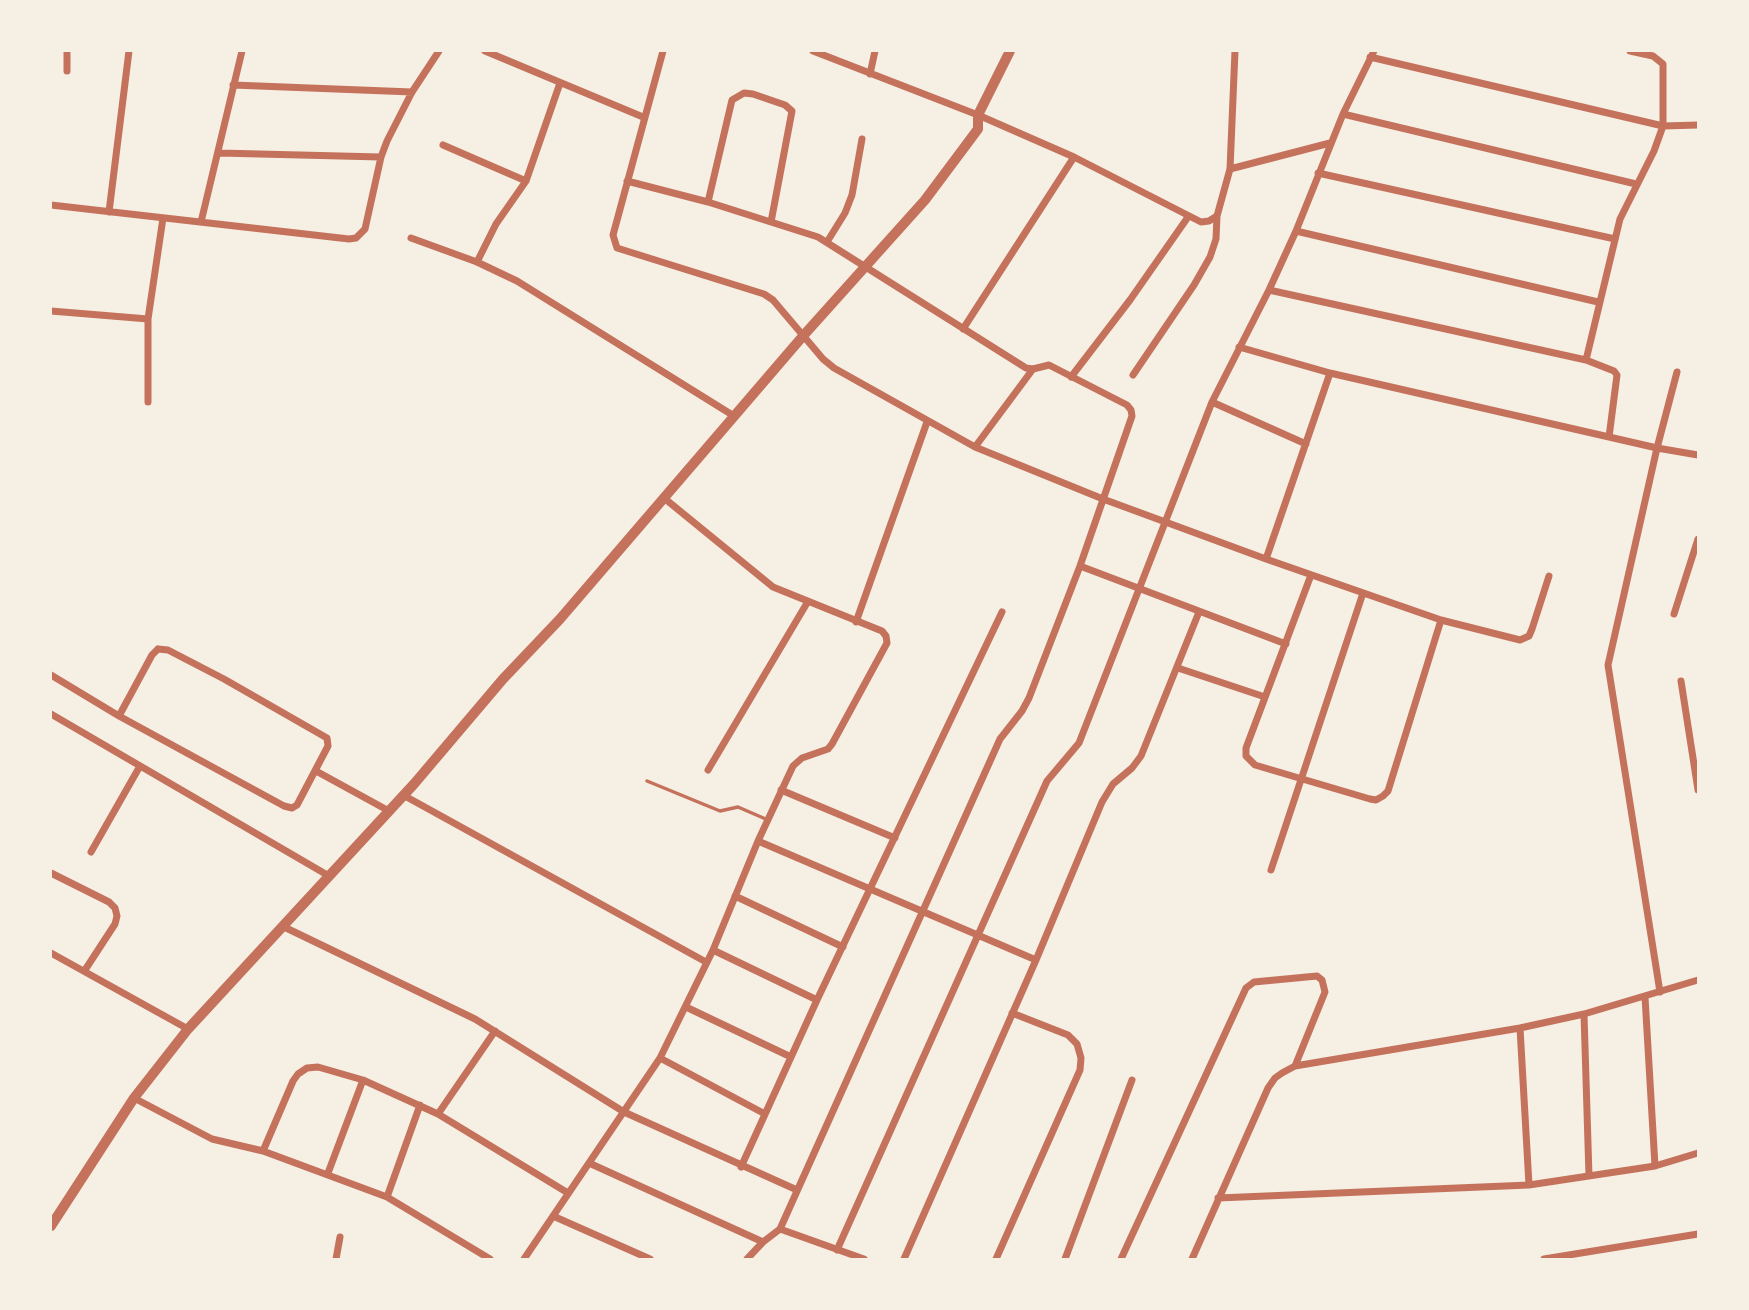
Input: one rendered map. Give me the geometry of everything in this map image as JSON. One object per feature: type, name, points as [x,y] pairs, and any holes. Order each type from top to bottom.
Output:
[{"type":"street","points":[[67,51],[67,71]]},
{"type":"street","points":[[109,212],[129,51]]},
{"type":"street","points":[[201,222],[242,51]]},
{"type":"street","points":[[51,205],[356,238],[365,229],[381,157],[412,92],[439,51]]},
{"type":"street","points":[[485,51],[643,117]]},
{"type":"street","points":[[663,51],[613,235],[617,248],[764,294],[774,300],[834,368],[975,447],[1163,522],[1311,575],[1441,620],[1522,640],[1529,636],[1532,629],[1549,576]]},
{"type":"street","points":[[813,51],[978,115],[1074,157],[1201,222],[1217,216]]},
{"type":"street","points":[[870,74],[875,51]]},
{"type":"street","points":[[51,1226],[134,1098],[188,1029],[389,811],[925,200],[978,129],[978,115],[1010,51]]},
{"type":"street","points":[[1133,375],[1194,285],[1210,257],[1216,239],[1217,216],[1230,169],[1235,51]]},
{"type":"street","points":[[1586,360],[1620,219],[1654,151],[1663,126],[1663,64],[1653,56],[1630,51]]},
{"type":"street","points":[[837,1250],[1047,781],[1079,743],[1212,402],[1269,290],[1296,231],[1330,143],[1372,54],[1663,126],[1698,125]]},
{"type":"street","points":[[477,262],[496,223],[526,181],[560,83]]},
{"type":"street","points":[[233,85],[412,92]]},
{"type":"street","points":[[708,202],[732,100],[742,94],[753,94],[785,105],[792,111],[771,222]]},
{"type":"street","points":[[1343,114],[1636,184]]},
{"type":"street","points":[[827,242],[845,214],[852,195],[862,139]]},
{"type":"street","points":[[1230,169],[1330,143]]},
{"type":"street","points":[[443,145],[526,181]]},
{"type":"street","points":[[219,153],[381,157]]},
{"type":"street","points":[[963,329],[1074,157]]},
{"type":"street","points":[[1318,173],[1615,239]]},
{"type":"street","points":[[627,181],[708,202],[818,237],[1026,368],[1049,365],[1127,405],[1132,416],[1080,566],[1029,698],[1023,711],[1000,739],[780,1229],[747,1259]]},
{"type":"street","points":[[1071,377],[1130,300],[1188,216]]},
{"type":"street","points":[[148,402],[148,319],[163,218]]},
{"type":"street","points":[[1296,231],[1598,302]]},
{"type":"street","points":[[411,238],[477,262],[517,281],[734,416]]},
{"type":"street","points":[[1269,290],[1586,360],[1614,371],[1617,375],[1609,437]]},
{"type":"street","points":[[51,320],[51,311],[148,319]]},
{"type":"street","points":[[1239,347],[1329,373],[1698,455]]},
{"type":"street","points":[[975,447],[1033,369]]},
{"type":"street","points":[[1660,992],[1608,665],[1657,448],[1678,372]]},
{"type":"street","points":[[1266,559],[1329,373]]},
{"type":"street","points":[[1212,402],[1306,444]]},
{"type":"street","points":[[856,622],[927,422]]},
{"type":"street","points":[[524,1259],[660,1058],[713,950],[758,841],[797,761],[828,749],[832,744],[887,643],[882,631],[783,593],[762,579],[664,498]]},
{"type":"street","points":[[1674,614],[1698,542]]},
{"type":"street","points":[[1080,566],[1286,644]]},
{"type":"street","points":[[1311,575],[1245,748],[1246,756],[1255,765],[1370,799],[1376,800],[1383,796],[1388,791],[1441,620]]},
{"type":"street","points":[[1271,870],[1363,593]]},
{"type":"street","points":[[708,770],[807,603]]},
{"type":"street","points":[[741,1167],[817,1000],[1002,611]]},
{"type":"street","points":[[904,1259],[1036,960],[1101,802],[1113,784],[1132,768],[1141,756],[1199,612]]},
{"type":"street","points":[[51,676],[119,716],[284,806],[294,807],[300,803],[328,746],[326,736],[168,650],[158,649],[152,655],[119,716]]},
{"type":"street","points":[[1178,668],[1265,697]]},
{"type":"street","points":[[1681,681],[1698,790]]},
{"type":"street","points":[[51,714],[329,876]]},
{"type":"street","points":[[92,852],[140,766]]},
{"type":"street","points":[[316,771],[389,811]]},
{"type":"street","points":[[781,790],[895,838]]},
{"type":"street","points":[[403,795],[706,962]]},
{"type":"street","points":[[758,841],[1036,960]]},
{"type":"street","points":[[51,873],[109,902],[115,908],[115,924],[85,970]]},
{"type":"street","points":[[735,896],[843,947]]},
{"type":"street","points":[[282,926],[475,1019],[624,1112],[797,1190]]},
{"type":"street","points":[[713,950],[817,1000]]},
{"type":"street","points":[[51,953],[188,1029]]},
{"type":"street","points":[[1121,1259],[1245,988],[1254,982],[1317,976],[1322,980],[1325,992],[1295,1066]]},
{"type":"street","points":[[1192,1259],[1217,1198],[1275,1077],[1295,1066],[1520,1028],[1584,1014],[1698,980]]},
{"type":"street","points":[[1645,997],[1655,1166]]},
{"type":"street","points":[[686,1007],[791,1057]]},
{"type":"street","points":[[996,1259],[1080,1070],[1081,1058],[1077,1044],[1068,1035],[1012,1013]]},
{"type":"street","points":[[1584,1014],[1589,1177]]},
{"type":"street","points":[[1520,1028],[1529,1185]]},
{"type":"street","points":[[438,1114],[495,1031]]},
{"type":"street","points":[[660,1058],[765,1114]]},
{"type":"street","points":[[263,1151],[298,1074],[307,1068],[318,1067],[363,1080],[438,1114],[568,1193]]},
{"type":"street","points":[[328,1174],[363,1080]]},
{"type":"street","points":[[1065,1259],[1132,1080]]},
{"type":"street","points":[[134,1098],[198,1134],[263,1151],[387,1197],[490,1259]]},
{"type":"street","points":[[387,1197],[420,1105]]},
{"type":"street","points":[[1217,1198],[1529,1185],[1655,1166],[1698,1153]]},
{"type":"street","points":[[589,1163],[763,1242]]},
{"type":"street","points":[[553,1216],[650,1259]]},
{"type":"street","points":[[780,1229],[864,1259]]},
{"type":"street","points":[[1544,1259],[1698,1234]]},
{"type":"street","points":[[336,1259],[340,1237]]},
{"type":"street","points":[[1594,1250],[1595,1259]]},
{"type":"lane","points":[[647,781],[720,811],[736,807],[768,820]]}]
